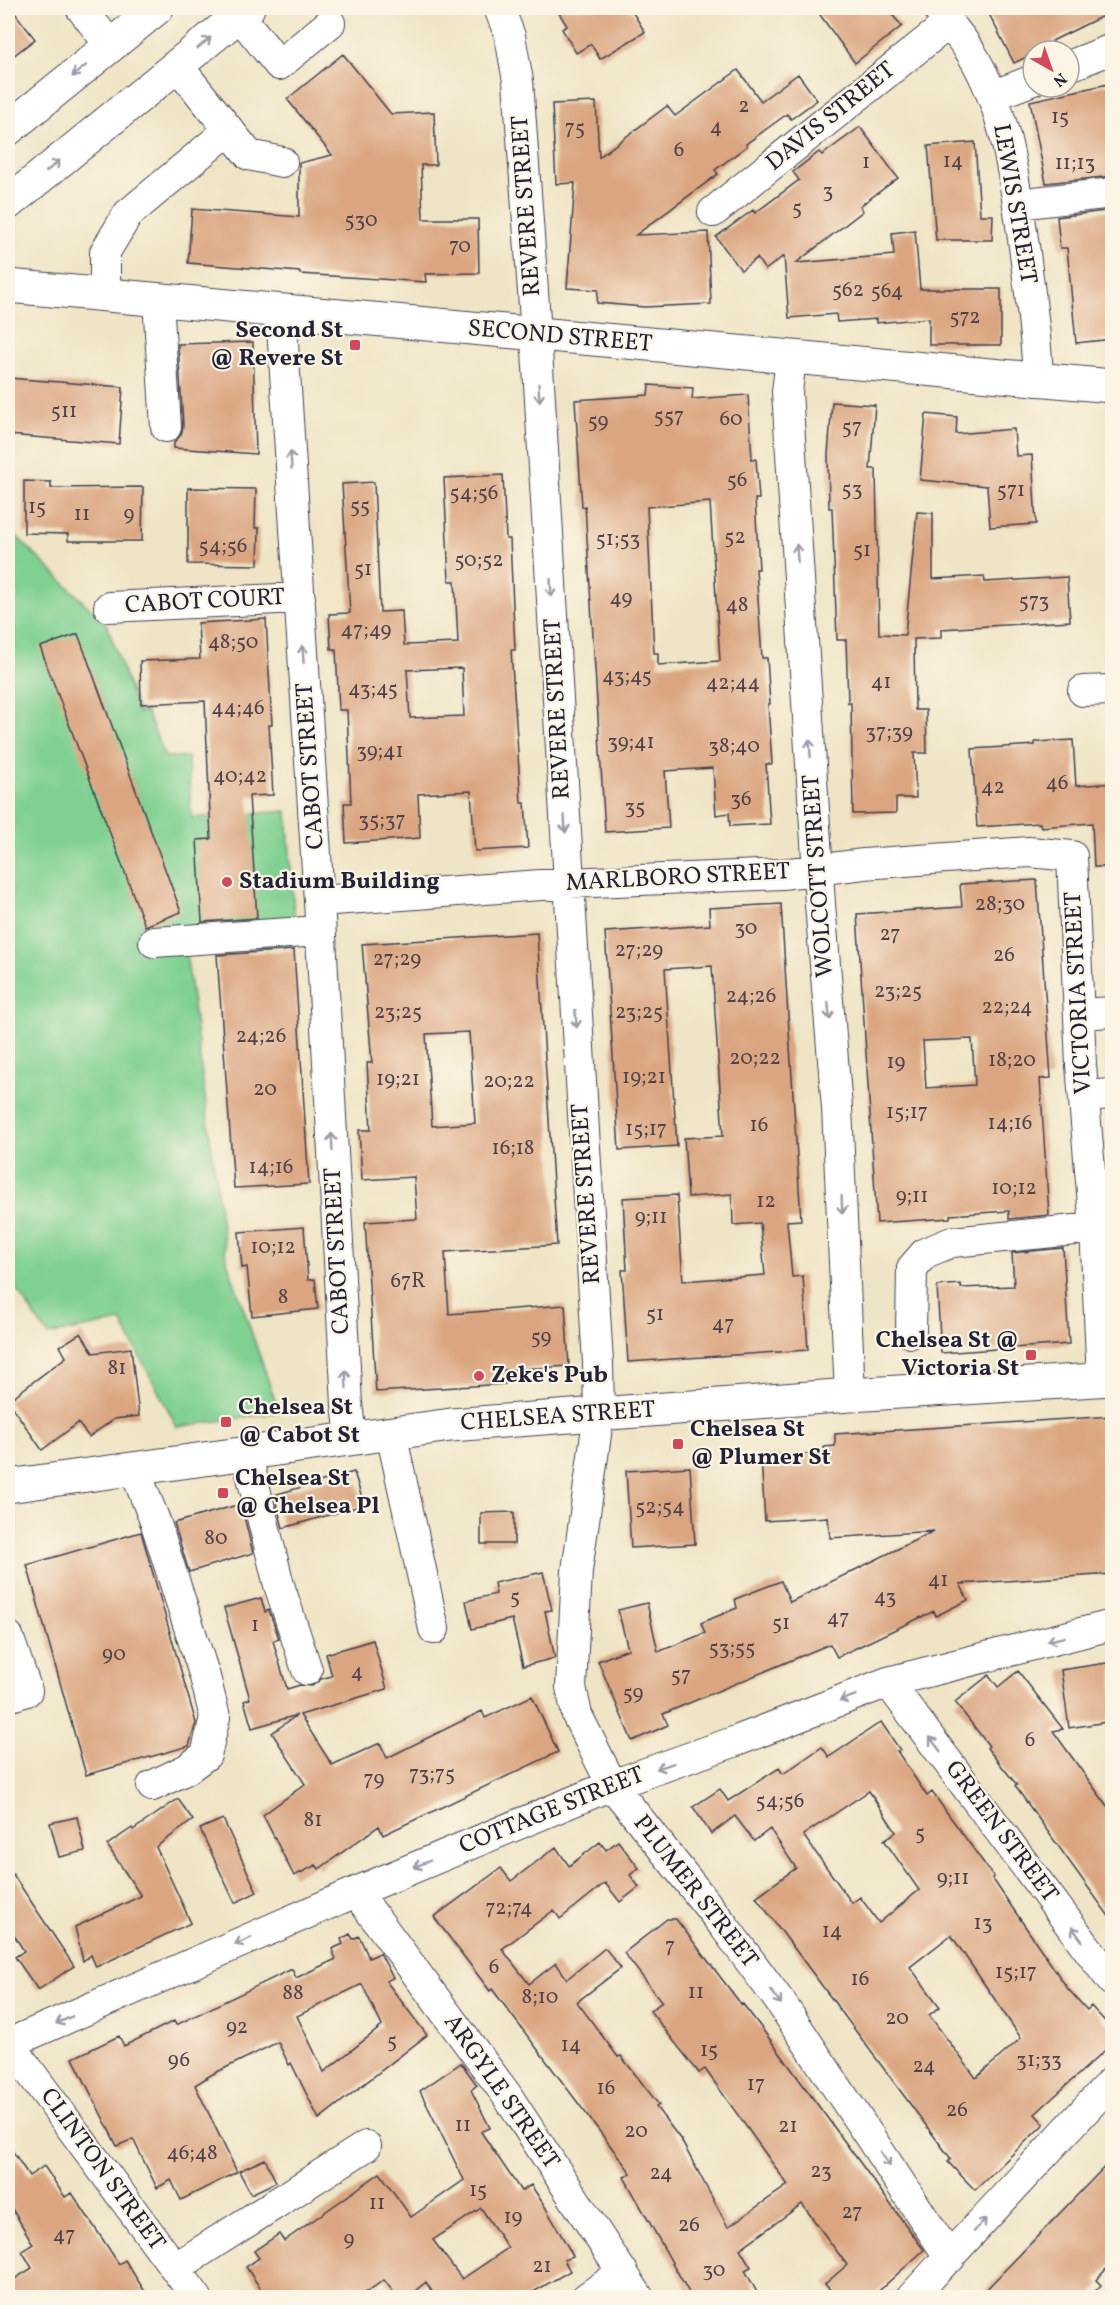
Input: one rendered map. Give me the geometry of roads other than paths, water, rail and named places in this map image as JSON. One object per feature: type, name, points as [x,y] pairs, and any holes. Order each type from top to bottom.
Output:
[{"type":"main road","points":[[8,129],[157,8]]},
{"type":"main road","points":[[8,203],[244,11]]},
{"type":"main road","name":"SECOND STREET","points":[[8,286],[1113,386]]},
{"type":"main road","name":"CHELSEA STREET","points":[[8,1486],[451,1425],[850,1395],[1107,1380]]},
{"type":"street","points":[[81,8],[110,45]]},
{"type":"street","name":"REVERE STREET","points":[[499,8],[510,36],[518,81],[536,334],[598,1364],[599,1413]]},
{"type":"street","points":[[244,11],[279,65],[330,23]]},
{"type":"street","name":"LEWIS STREET","points":[[943,15],[970,52],[992,96],[1008,149],[1018,204],[1037,345],[1038,381]]},
{"type":"street","name":"DAVIS STREET","points":[[714,212],[943,15]]},
{"type":"street","points":[[1081,61],[1113,49]]},
{"type":"street","points":[[177,66],[249,155],[282,162]]},
{"type":"street","points":[[992,96],[1021,85]]},
{"type":"street","points":[[105,295],[105,252],[128,214],[229,130]]},
{"type":"street","points":[[1018,204],[1113,193]]},
{"type":"street","points":[[158,300],[166,427]]},
{"type":"street","name":"CABOT STREET","points":[[281,311],[351,1437]]},
{"type":"street","name":"WOLCOTT STREET","points":[[790,358],[787,392],[818,869],[837,1108],[850,1395]]},
{"type":"street","name":"CABOT COURT","points":[[110,607],[300,598]]},
{"type":"street","points":[[1083,691],[1113,690]]},
{"type":"street","name":"MARLBORO STREET","points":[[319,901],[569,883],[782,874],[1029,852],[1072,856]]},
{"type":"street","name":"VICTORIA STREET","points":[[1072,856],[1079,1014],[1098,1095],[1107,1380]]},
{"type":"street","points":[[154,942],[320,931]]},
{"type":"street","points":[[1079,1014],[1113,1012]]},
{"type":"street","points":[[911,1333],[912,1268],[925,1253],[952,1242],[1101,1222]]},
{"type":"street","name":"PLUMER STREET","points":[[599,1413],[577,1571],[571,1687],[577,1715],[612,1785],[724,1926],[781,2003],[950,2258]]},
{"type":"street","points":[[391,1433],[434,1629]]},
{"type":"street","points":[[246,1453],[279,1586],[307,1670]]},
{"type":"street","points":[[134,1468],[180,1595],[215,1717],[206,1755],[187,1769],[152,1786]]},
{"type":"street","name":"COTTAGE STREET","points":[[8,2043],[356,1892],[612,1785],[739,1740],[888,1683],[1113,1625]]},
{"type":"street","points":[[8,1636],[17,1694]]},
{"type":"street","name":"GREEN STREET","points":[[888,1683],[1113,1981]]},
{"type":"street","name":"ARGYLE STREET","points":[[356,1892],[506,2094],[639,2298]]},
{"type":"street","name":"CLINTON STREET","points":[[8,2043],[197,2298]]},
{"type":"street","points":[[911,2298],[1113,2081]]},
{"type":"street","points":[[175,2268],[366,2146]]},
{"type":"street","points":[[586,2298],[623,2272]]},
{"type":"place","name":"Second St @ Revere St","points":[[355,345]]},
{"type":"place","name":"Stadium Building","points":[[227,882]]},
{"type":"place","name":"Chelsea St @ Victoria St","points":[[1031,1355]]},
{"type":"place","name":"Zeke's Pub","points":[[479,1376]]},
{"type":"place","name":"Chelsea St @ Cabot St","points":[[226,1422]]},
{"type":"place","name":"Chelsea St @ Plumer St","points":[[678,1444]]},
{"type":"place","name":"Chelsea St @ Chelsea Pl","points":[[223,1493]]}]
